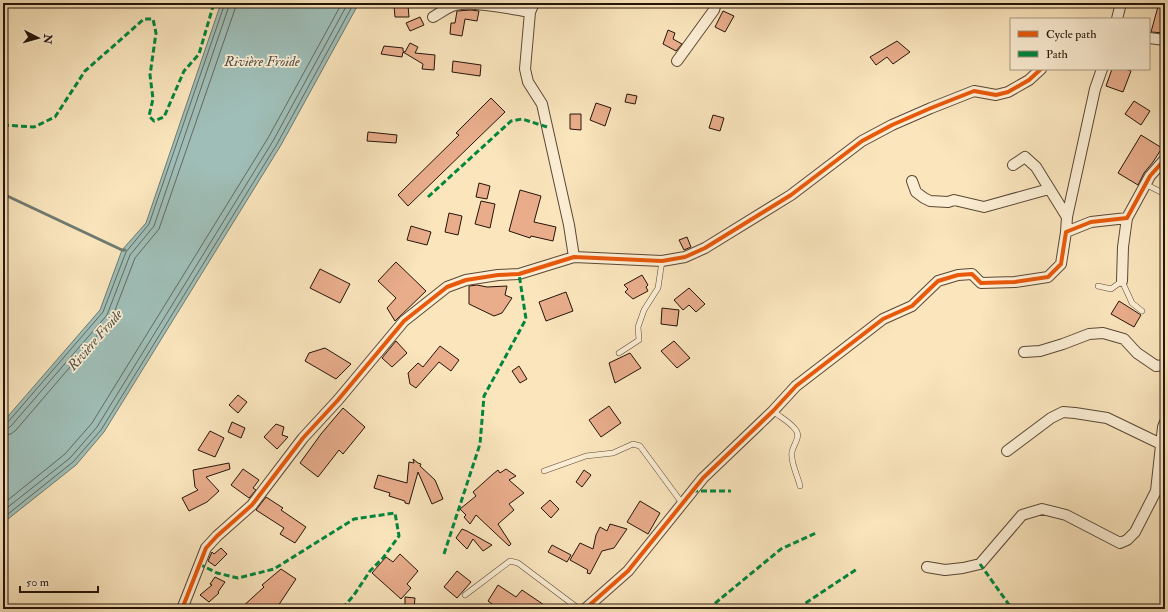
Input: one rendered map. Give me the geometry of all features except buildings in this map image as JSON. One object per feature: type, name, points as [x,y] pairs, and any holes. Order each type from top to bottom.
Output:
[{"type":"street","points":[[677,61],[714,10],[716,3]]},
{"type":"street","points":[[1117,18],[1121,3]]},
{"type":"street","points":[[433,17],[455,5],[463,4],[532,7],[525,69],[528,82],[542,104],[569,225],[574,257]]},
{"type":"street","points":[[1150,38],[1165,40]]},
{"type":"street","points":[[182,609],[206,548],[217,536],[252,505],[303,438],[338,400],[404,321],[447,287],[466,280],[519,274],[574,257],[662,261],[685,257],[705,248],[791,194],[862,141],[892,125],[974,91],[996,95],[1008,92],[1029,80],[1039,70]]},
{"type":"street","points":[[585,609],[628,571],[682,503],[704,478],[773,411],[796,386],[884,319],[912,306],[938,281],[958,275],[972,274],[981,283],[1015,282],[1048,277],[1061,264],[1068,217],[1095,89],[1102,70]]},
{"type":"street","points":[[1013,165],[1025,157],[1030,160],[1068,217]]},
{"type":"street","points":[[1122,280],[1123,247],[1127,218],[1150,176],[1165,159]]},
{"type":"street","points":[[912,181],[916,192],[930,201],[948,202],[954,200],[984,207],[1049,189]]},
{"type":"street","points":[[1066,232],[1091,222],[1127,218]]},
{"type":"street","points":[[1024,352],[1040,351],[1089,334],[1103,333],[1124,339],[1137,353],[1156,366],[1165,365]]},
{"type":"street","points":[[1006,450],[1051,418],[1062,412],[1107,418],[1161,444]]},
{"type":"street","points":[[927,567],[945,570],[980,564],[1022,515],[1042,509],[1066,515],[1120,543],[1127,540],[1135,532],[1156,491],[1163,427],[1165,422]]},
{"type":"lane","points":[[1145,184],[1165,194]]},
{"type":"lane","points":[[619,353],[639,340],[638,327],[644,310],[658,288],[662,261]]},
{"type":"lane","points":[[1098,286],[1111,289],[1122,280],[1132,303],[1142,311]]},
{"type":"lane","points":[[773,411],[796,429],[798,434],[792,452],[800,486]]},
{"type":"lane","points":[[544,471],[586,456],[613,453],[633,444],[637,444],[682,503]]},
{"type":"lane","points":[[465,595],[510,561],[518,563],[579,609]]},
{"type":"water","name":"Rivière Froide","points":[[221,3],[359,3],[281,145],[104,432],[76,465],[3,523],[3,422],[100,310],[122,250],[146,223]]},
{"type":"waterway","points":[[3,194],[122,250],[125,250]]},
{"type":"marked path","points":[[3,125],[34,127],[55,117],[85,71],[144,19],[153,19],[156,33],[150,75],[153,99],[149,116],[154,121],[164,117],[184,71],[199,54],[214,3]]},
{"type":"marked path","points":[[428,197],[511,121],[522,119],[547,127]]},
{"type":"marked path","points":[[444,554],[480,444],[484,396],[526,319],[519,274]]},
{"type":"marked path","points":[[692,491],[731,491]]},
{"type":"marked path","points":[[199,564],[217,573],[238,578],[274,569],[354,519],[395,513],[399,536],[383,558],[370,571],[354,595],[342,609]]},
{"type":"marked path","points":[[708,609],[781,549],[816,533]]},
{"type":"marked path","points":[[980,564],[1012,609]]},
{"type":"marked path","points":[[799,609],[804,604],[857,569]]},
{"type":"cycle path","points":[[182,609],[206,548],[217,536],[252,505],[303,438],[338,400],[404,321],[447,287],[466,280],[498,275],[519,274],[574,257],[662,261],[685,257],[705,248],[791,195],[862,141],[892,125],[974,91],[996,95],[1008,92],[1029,80],[1040,70]]},
{"type":"cycle path","points":[[585,609],[628,571],[703,478],[773,411],[796,386],[883,319],[912,306],[938,281],[958,275],[972,274],[981,283],[1015,282],[1048,277],[1061,264],[1066,232],[1091,222],[1127,218],[1150,176],[1165,159]]}]
